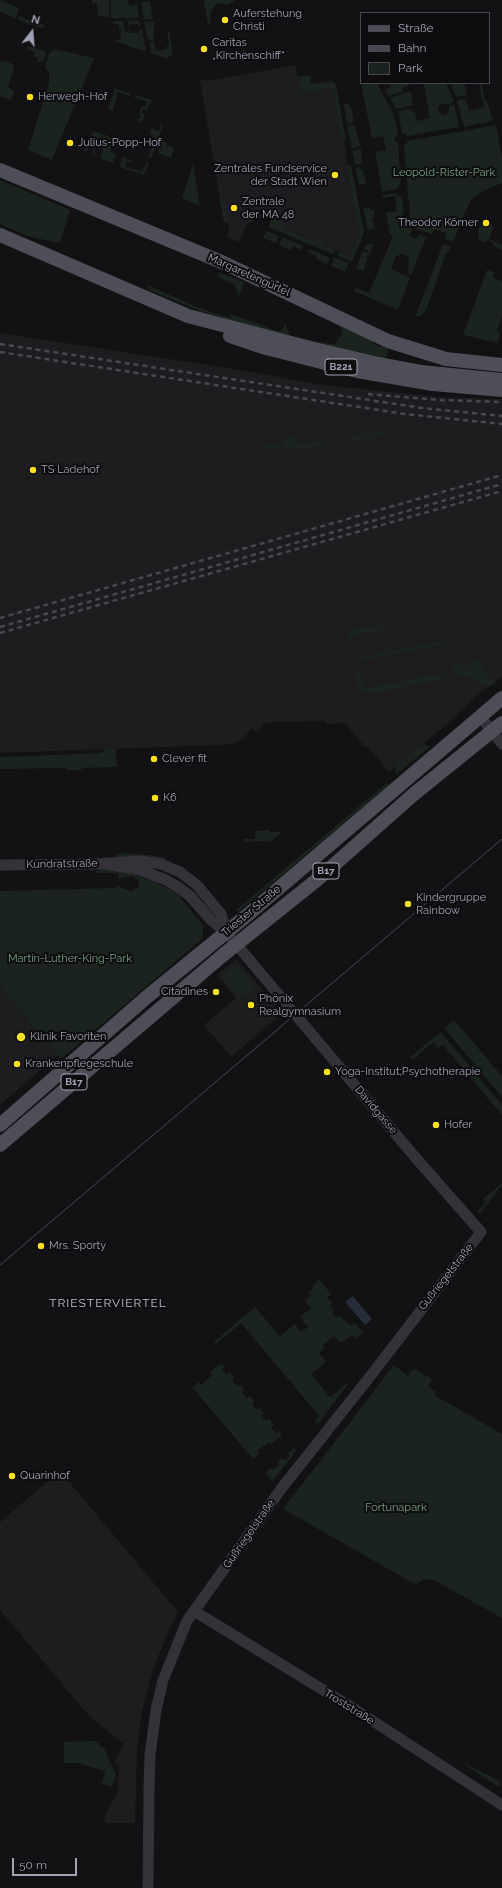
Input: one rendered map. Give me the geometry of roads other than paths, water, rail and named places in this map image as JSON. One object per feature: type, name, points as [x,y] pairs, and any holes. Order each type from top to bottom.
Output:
[{"type":"main road","name":"Margaretengürtel","points":[[0,170],[231,267],[360,328],[408,348],[432,356],[461,362],[502,365]]},
{"type":"main road","name":"B221","points":[[0,235],[188,316],[207,327],[262,347],[319,362],[433,384],[502,390]]},
{"type":"main road","name":"B221","points":[[188,316],[378,364],[421,372],[502,380]]},
{"type":"main road","points":[[408,348],[454,367],[502,373]]},
{"type":"main road","name":"Triester Straße","points":[[0,1125],[148,996],[226,932],[502,698]]},
{"type":"main road","name":"Triester Straße","points":[[0,1145],[236,944],[318,879],[414,794],[497,727]]},
{"type":"street","points":[[480,716],[497,727],[502,744]]},
{"type":"street","name":"Kundratstraße","points":[[0,865],[106,864],[140,861],[161,864],[180,872],[198,885],[221,914],[226,932]]},
{"type":"street","name":"Kundratstraße","points":[[0,868],[19,865]]},
{"type":"street","name":"Davidgasse","points":[[226,932],[481,1232]]},
{"type":"street","name":"Gußriegelstraße","points":[[148,1888],[150,1755],[156,1710],[163,1680],[171,1657],[187,1621],[281,1489],[481,1232]]},
{"type":"street","name":"Troststraße","points":[[194,1611],[356,1710],[502,1805]]},
{"type":"tram line","points":[[0,1265],[502,839]]},
{"type":"railway","points":[[0,344],[422,408],[502,416]]},
{"type":"railway","points":[[0,352],[405,414],[502,424]]},
{"type":"railway","points":[[368,394],[440,400],[502,402]]},
{"type":"railway","points":[[0,618],[502,475]]},
{"type":"railway","points":[[0,627],[502,484]]},
{"type":"railway","points":[[0,633],[502,491]]},
{"type":"place","name":"Auferstehung Christi","points":[[225,20]]},
{"type":"place","name":"Caritas „Kirchenschiff“","points":[[204,49]]},
{"type":"place","name":"Herwegh-Hof","points":[[30,97]]},
{"type":"place","name":"Julius-Popp-Hof","points":[[70,143]]},
{"type":"place","name":"Zentrales Fundservice der Stadt Wien","points":[[335,175]]},
{"type":"place","name":"Zentrale der MA 48","points":[[234,208]]},
{"type":"place","name":"Theodor Körner","points":[[486,223]]},
{"type":"place","name":"TS Ladehof","points":[[33,470]]},
{"type":"place","name":"Clever fit","points":[[154,759]]},
{"type":"place","name":"K6","points":[[155,798]]},
{"type":"place","name":"Kindergruppe Rainbow","points":[[408,904]]},
{"type":"place","name":"Citadines","points":[[216,992]]},
{"type":"place","name":"Phönix Realgymnasium","points":[[251,1005]]},
{"type":"place","name":"Klinik Favoriten","points":[[21,1037]]},
{"type":"place","name":"Krankenpflegeschule","points":[[17,1064]]},
{"type":"place","name":"Yoga-Institut;Psychotherapie","points":[[327,1072]]},
{"type":"place","name":"Hofer","points":[[436,1125]]},
{"type":"place","name":"Mrs. Sporty","points":[[41,1246]]},
{"type":"place","name":"Quarinhof","points":[[12,1476]]},
{"type":"district","name":"TRIESTERVIERTEL","points":[[108,1303]]},
{"type":"park label","name":"Leopold-Rister-Park","points":[[444,173]]},
{"type":"park label","name":"Martin-Luther-King-Park","points":[[70,959]]},
{"type":"park label","name":"Fortunapark","points":[[396,1508]]}]
